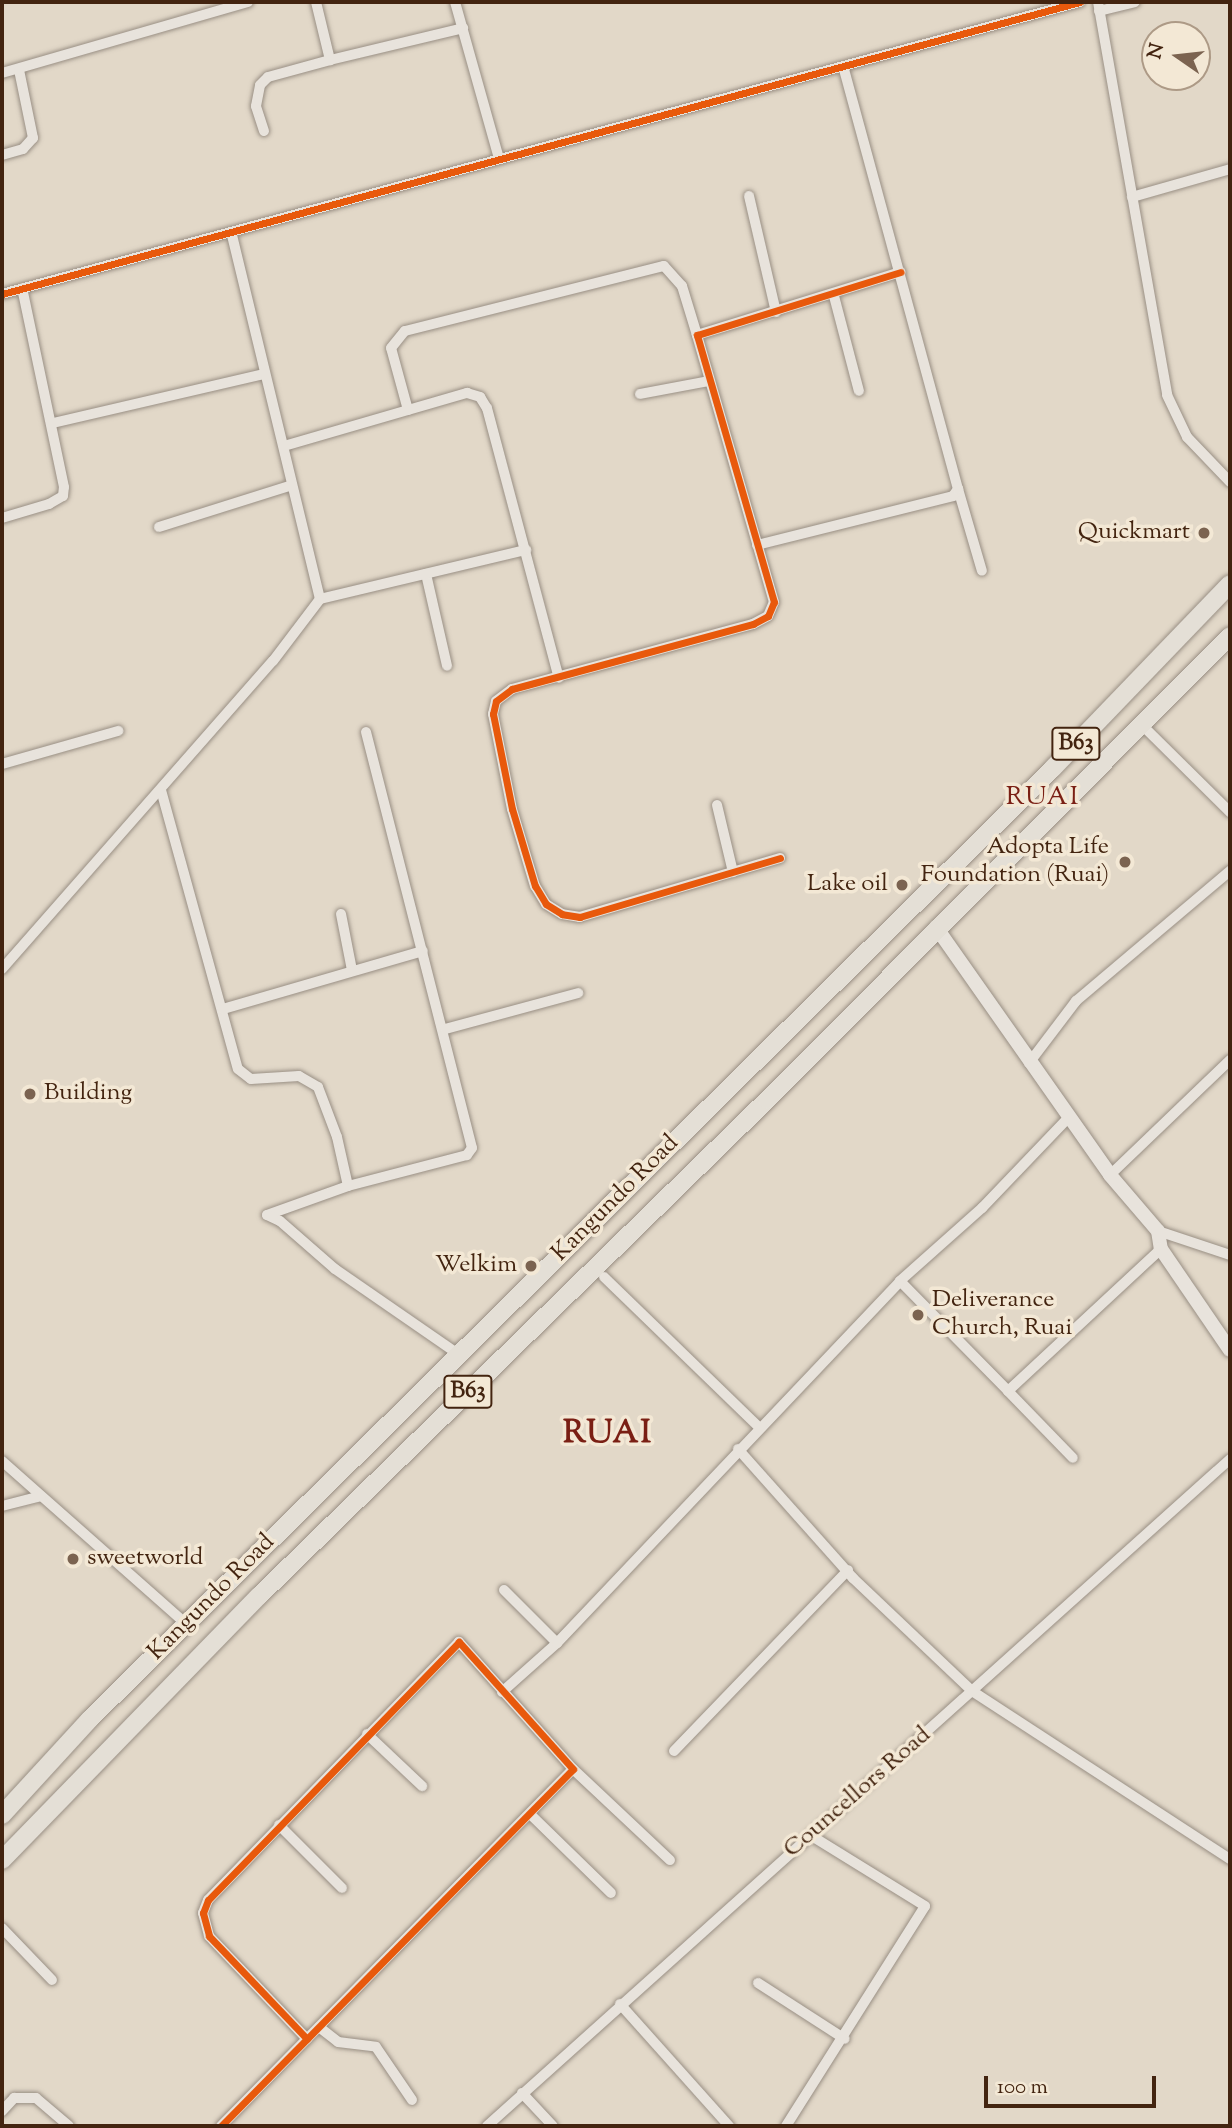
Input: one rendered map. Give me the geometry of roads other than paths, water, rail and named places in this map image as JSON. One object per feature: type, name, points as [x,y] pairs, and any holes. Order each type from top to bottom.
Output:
[{"type":"highway","name":"Kangundo Road","points":[[2,1815],[186,1624],[1053,768],[1230,584]]},
{"type":"highway","name":"Kangundo Road","points":[[2,1860],[259,1596],[767,1100],[936,927],[1230,636]]},
{"type":"street","points":[[2,73],[248,2]]},
{"type":"street","points":[[316,2],[330,60]]},
{"type":"street","points":[[455,2],[499,159]]},
{"type":"street","points":[[2,294],[232,234],[499,159],[844,69],[1080,2]]},
{"type":"street","points":[[1135,2],[1098,6],[1172,410],[1199,453],[1230,482]]},
{"type":"street","points":[[264,131],[256,106],[260,85],[268,77],[463,29]]},
{"type":"street","points":[[844,69],[982,571]]},
{"type":"street","points":[[2,155],[23,149],[33,138],[19,70]]},
{"type":"street","points":[[1132,197],[1230,169]]},
{"type":"street","points":[[749,195],[776,312]]},
{"type":"street","points":[[232,234],[263,373],[284,446],[320,598]]},
{"type":"street","points":[[408,410],[391,348],[405,331],[664,267],[682,286],[774,602],[768,616],[753,624],[503,694],[493,714],[518,830],[535,887],[546,904],[562,915],[580,917],[780,858]]},
{"type":"street","points":[[697,335],[834,296],[900,272]]},
{"type":"street","points":[[2,518],[63,496],[53,423],[22,288]]},
{"type":"street","points":[[834,296],[859,391]]},
{"type":"street","points":[[53,423],[263,373]]},
{"type":"street","points":[[640,394],[709,381]]},
{"type":"street","points":[[284,446],[467,393],[484,402],[559,678]]},
{"type":"street","points":[[159,527],[292,485]]},
{"type":"street","points":[[757,545],[953,496],[958,489]]},
{"type":"street","points":[[2,969],[302,627],[320,598],[526,550]]},
{"type":"street","points":[[426,574],[447,666]]},
{"type":"street","points":[[1140,723],[1230,812]]},
{"type":"street","points":[[2,764],[118,731]]},
{"type":"street","points":[[366,732],[445,1030],[471,1151],[348,1186],[267,1215],[280,1221],[335,1269],[458,1354]]},
{"type":"street","points":[[161,790],[223,1009],[237,1069],[244,1077],[299,1076],[318,1087],[337,1138],[348,1186]]},
{"type":"street","points":[[717,805],[733,872]]},
{"type":"street","points":[[1029,1063],[1076,1001],[1230,871]]},
{"type":"street","points":[[341,914],[352,970]]},
{"type":"street","points":[[936,927],[1110,1175],[1158,1231],[1230,1255]]},
{"type":"street","points":[[223,1009],[423,951]]},
{"type":"street","points":[[445,1030],[578,993]]},
{"type":"street","points":[[1110,1175],[1230,1060]]},
{"type":"street","points":[[502,1692],[556,1643],[900,1281],[982,1208],[1070,1116]]},
{"type":"street","points":[[1158,1231],[1161,1249],[1230,1350]]},
{"type":"street","points":[[1008,1391],[1161,1249]]},
{"type":"street","points":[[604,1277],[760,1428]]},
{"type":"street","points":[[900,1281],[1073,1458]]},
{"type":"street","points":[[738,1450],[848,1570],[972,1691],[1230,1859]]},
{"type":"street","name":"Councellors Road","points":[[486,2126],[1230,1459]]},
{"type":"street","points":[[2,1461],[186,1624]]},
{"type":"street","points":[[2,1495],[16,1502]]},
{"type":"street","points":[[2,1506],[41,1496]]},
{"type":"street","points":[[674,1751],[848,1570]]},
{"type":"street","points":[[504,1590],[556,1643]]},
{"type":"street","points":[[307,2039],[204,1925],[208,1900],[459,1642],[573,1769],[670,1860]]},
{"type":"street","points":[[367,1734],[422,1786]]},
{"type":"street","points":[[221,2126],[573,1769]]},
{"type":"street","points":[[530,1814],[611,1894]]},
{"type":"street","points":[[279,1825],[342,1888]]},
{"type":"street","points":[[786,2126],[845,2039],[925,1906],[810,1835]]},
{"type":"street","points":[[2,1928],[52,1980]]},
{"type":"street","points":[[758,1983],[845,2039]]},
{"type":"street","points":[[620,2004],[729,2126]]},
{"type":"street","points":[[319,2027],[343,2044],[376,2046],[412,2100]]},
{"type":"street","points":[[522,2093],[553,2126]]},
{"type":"street","points":[[2,2111],[14,2098],[36,2098],[69,2126]]},
{"type":"place","name":"Quickmart","points":[[1204,533]]},
{"type":"place","name":"Adopta Life Foundation (Ruai)","points":[[1125,862]]},
{"type":"place","name":"Lake oil","points":[[902,885]]},
{"type":"place","name":"Building","points":[[30,1094]]},
{"type":"place","name":"Welkim","points":[[531,1266]]},
{"type":"place","name":"Deliverance Church, Ruai","points":[[918,1315]]},
{"type":"place","name":"sweetworld","points":[[73,1559]]},
{"type":"district","name":"RUAI","points":[[1043,798]]},
{"type":"district","name":"RUAI","points":[[608,1434]]}]
